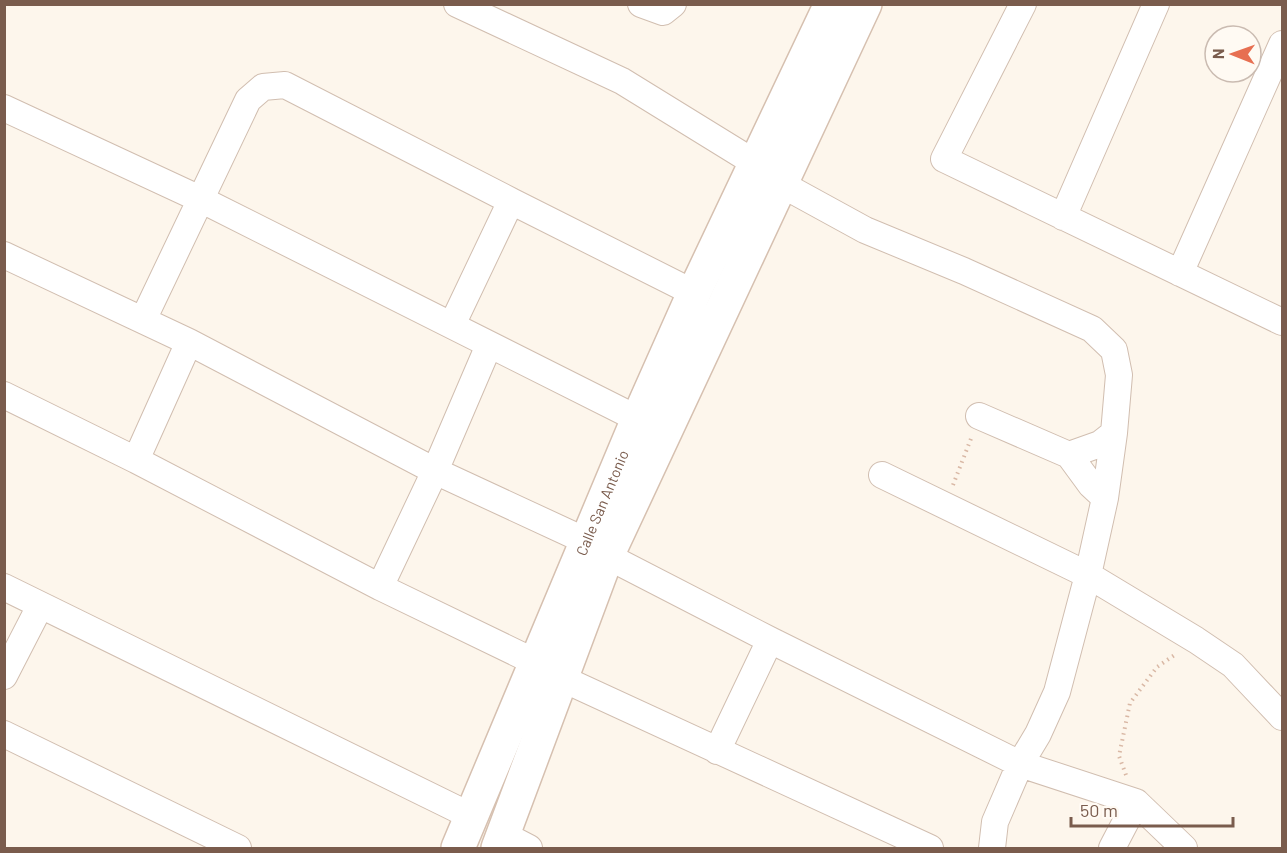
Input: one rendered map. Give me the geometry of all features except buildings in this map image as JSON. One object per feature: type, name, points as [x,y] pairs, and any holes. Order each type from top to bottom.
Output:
[{"type":"street","points":[[457,4],[622,81],[755,163],[781,184],[865,230],[1092,329],[1114,350],[1119,375],[1114,434],[1105,498],[1088,575],[1057,692],[1038,734],[1020,764],[994,822],[992,849]]},
{"type":"street","points":[[641,4],[663,12],[674,4]]},
{"type":"street","name":"Calle San Antonio","points":[[510,844],[562,679],[597,549],[638,419],[694,293],[831,4]]},
{"type":"street","name":"Calle San Antonio","points":[[458,849],[535,662],[597,549],[781,184],[865,4]]},
{"type":"street","points":[[1023,4],[944,159],[1282,322]]},
{"type":"street","points":[[1063,217],[1156,4]]},
{"type":"street","points":[[1180,273],[1282,44]]},
{"type":"street","points":[[143,320],[248,100],[264,87],[285,85],[694,293]]},
{"type":"street","points":[[4,108],[200,199],[638,419]]},
{"type":"street","points":[[452,326],[511,201]]},
{"type":"street","points":[[4,255],[189,342],[435,471],[597,549],[770,640],[1020,764],[1136,802],[1184,849]]},
{"type":"street","points":[[136,460],[189,342]]},
{"type":"street","points":[[380,587],[435,471],[489,345]]},
{"type":"street","points":[[4,395],[136,460],[380,587],[535,662]]},
{"type":"street","points":[[980,416],[1069,455],[1091,485],[1105,498]]},
{"type":"street","points":[[1069,455],[1100,444],[1114,434]]},
{"type":"street","points":[[882,475],[1088,575],[1196,640],[1233,666],[1282,717]]},
{"type":"street","points":[[4,587],[471,816]]},
{"type":"street","points":[[4,676],[40,606]]},
{"type":"street","points":[[717,751],[770,640]]},
{"type":"street","points":[[562,679],[930,849]]},
{"type":"street","points":[[4,734],[238,849]]},
{"type":"street","points":[[1112,849],[1136,802]]},
{"type":"path","points":[[945,504],[980,416]]},
{"type":"path","points":[[1136,802],[1119,756],[1130,703],[1157,667],[1196,640]]}]
